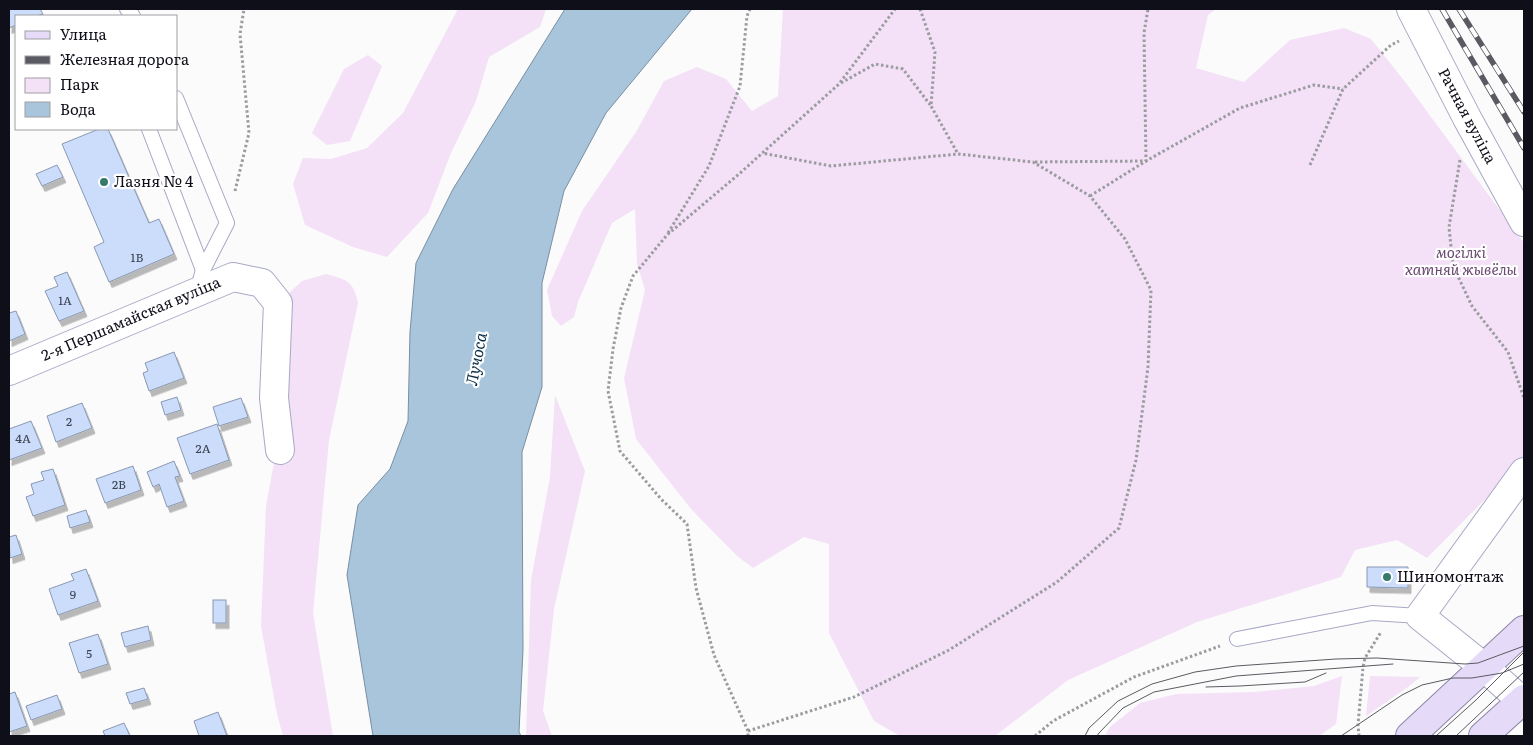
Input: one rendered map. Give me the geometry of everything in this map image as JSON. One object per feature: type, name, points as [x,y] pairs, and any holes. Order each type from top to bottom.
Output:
[{"type":"main road","points":[[1410,736],[1524,630]]},
{"type":"main road","points":[[1482,736],[1523,700]]},
{"type":"street","name":"Рачная вуліца","points":[[1416,18],[1467,118],[1524,222]]},
{"type":"street","name":"2-я Першамайская вуліца","points":[[9,370],[200,281],[233,277],[262,283],[278,303],[274,398],[280,450]]},
{"type":"street","points":[[1523,700],[1420,616],[1524,472]]},
{"type":"lane","points":[[178,103],[227,223],[200,281]]},
{"type":"lane","points":[[149,130],[200,281]]},
{"type":"lane","points":[[1237,639],[1372,613],[1420,616]]},
{"type":"path","points":[[227,223],[249,133],[240,34],[244,9]]},
{"type":"path","points":[[748,736],[748,731],[714,655],[696,588],[687,524],[661,499],[620,451],[608,391],[613,349],[621,308],[633,276],[667,235],[709,166],[740,86],[747,16],[750,9]]},
{"type":"path","points":[[667,235],[839,84],[895,9]]},
{"type":"path","points":[[920,9],[935,52],[931,106]]},
{"type":"path","points":[[1146,161],[1144,32],[1148,9]]},
{"type":"path","points":[[1310,165],[1343,90],[1391,45],[1416,18]]},
{"type":"path","points":[[839,84],[875,64],[903,68],[931,106],[958,154]]},
{"type":"path","points":[[1090,196],[1146,161],[1240,108],[1314,85],[1343,90]]},
{"type":"path","points":[[762,153],[831,166],[958,154],[1033,162],[1146,161]]},
{"type":"path","points":[[1461,158],[1449,227],[1453,266],[1472,306],[1508,352],[1524,398]]},
{"type":"path","points":[[748,731],[854,697],[949,650],[1057,582],[1119,528],[1136,460],[1148,368],[1151,290],[1125,239],[1090,196],[1033,162]]},
{"type":"path","points":[[1360,736],[1358,724],[1363,667],[1366,658],[1391,614]]},
{"type":"path","points":[[1035,736],[1053,721],[1134,677],[1237,639]]},
{"type":"green space","points":[[458,9],[546,9],[540,27],[489,57],[476,101],[451,153],[428,213],[387,257],[353,247],[305,225],[293,184],[303,158],[331,159],[367,148],[403,113]]},
{"type":"green space","name":"могілкі хатняй жывёлы","points":[[783,9],[1216,9],[1208,15],[1196,68],[1244,82],[1290,40],[1344,28],[1371,39],[1406,83],[1524,243],[1524,460],[1427,558],[1397,540],[1355,550],[1341,577],[1197,622],[1068,680],[995,736],[900,736],[874,721],[829,633],[829,544],[804,537],[753,568],[737,556],[691,509],[636,439],[624,378],[645,290],[637,264],[635,209],[612,223],[578,302],[574,317],[561,326],[552,316],[547,290],[582,211],[636,132],[664,81],[697,67],[726,79],[752,111],[778,96]]},
{"type":"green space","points":[[368,55],[382,66],[350,141],[327,145],[312,133],[344,69]]},
{"type":"green space","points":[[326,274],[348,282],[354,290],[358,303],[329,440],[313,613],[333,736],[283,736],[277,714],[261,626],[266,506],[285,403],[288,294],[302,281]]},
{"type":"green space","points":[[555,395],[585,471],[554,609],[543,711],[552,736],[526,736],[531,580],[550,477]]},
{"type":"green space","points":[[1342,676],[1336,724],[1319,736],[1105,736],[1110,727],[1140,703],[1176,694],[1254,692],[1314,686]]},
{"type":"green space","points":[[1370,676],[1420,677],[1366,716]]},
{"type":"water","name":"Лучоса","points":[[565,9],[692,9],[606,113],[564,191],[542,283],[542,387],[522,452],[523,650],[519,732],[521,736],[373,736],[347,575],[358,505],[390,469],[408,421],[410,332],[416,263],[453,189]]},
{"type":"building","points":[[9,9],[40,9],[43,14],[15,15],[15,25],[9,28]]},
{"type":"building","name":"Лазня № 4","points":[[97,130],[108,130],[149,223],[159,219],[174,254],[109,282],[94,247],[104,242],[62,144]]},
{"type":"building","points":[[57,165],[63,177],[42,186],[36,174]]},
{"type":"building","points":[[67,272],[84,311],[59,321],[45,291],[58,286],[54,277]]},
{"type":"building","points":[[16,311],[25,334],[9,341],[9,313]]},
{"type":"building","points":[[174,352],[184,378],[149,391],[143,373],[148,371],[145,363]]},
{"type":"building","points":[[177,397],[181,410],[165,415],[161,402]]},
{"type":"building","points":[[241,398],[248,417],[219,426],[213,407]]},
{"type":"building","points":[[82,403],[92,428],[56,442],[47,416]]},
{"type":"building","points":[[31,421],[42,448],[9,460],[9,429]]},
{"type":"building","points":[[217,424],[229,460],[190,474],[177,438]]},
{"type":"building","points":[[174,461],[180,476],[175,477],[184,501],[167,507],[159,484],[153,487],[147,472]]},
{"type":"building","points":[[133,466],[141,490],[105,503],[96,479]]},
{"type":"building","points":[[53,469],[65,505],[33,516],[26,497],[34,494],[31,484],[44,480],[41,472]]},
{"type":"building","points":[[86,510],[90,522],[70,528],[67,516]]},
{"type":"building","points":[[16,535],[22,554],[10,558],[9,537]]},
{"type":"building","points":[[1367,567],[1408,567],[1408,588],[1367,587]]},
{"type":"building","points":[[86,569],[98,601],[58,615],[49,589],[74,580],[71,574]]},
{"type":"building","points":[[213,600],[226,600],[226,623],[213,623]]},
{"type":"building","points":[[148,626],[151,640],[125,647],[121,633]]},
{"type":"building","points":[[98,634],[108,664],[79,673],[69,643]]},
{"type":"building","points":[[144,688],[148,699],[130,704],[126,693]]},
{"type":"building","points":[[15,692],[27,726],[9,732],[9,694]]},
{"type":"building","points":[[57,695],[62,709],[31,720],[26,706]]},
{"type":"building","points":[[218,712],[227,736],[199,736],[194,721]]},
{"type":"building","points":[[124,723],[130,736],[105,736],[103,731]]},
{"type":"tram line","points":[[1085,736],[1089,728],[1118,701],[1152,684],[1195,672],[1236,666],[1336,659],[1377,658],[1465,664],[1478,663],[1524,646]]},
{"type":"tram line","points":[[1436,736],[1476,700],[1524,652]]},
{"type":"tram line","points":[[1097,736],[1123,708],[1154,692],[1236,676],[1393,664]]},
{"type":"tram line","points":[[1341,736],[1402,695],[1422,685],[1453,678],[1472,678],[1502,673],[1524,664]]},
{"type":"tram line","points":[[1456,736],[1524,672]]},
{"type":"tram line","points":[[1206,687],[1305,682],[1326,673]]},
{"type":"railway","points":[[1442,9],[1524,148]]},
{"type":"railway","points":[[1459,9],[1524,112]]},
{"type":"place","name":"Лазня № 4","points":[[104,182]]},
{"type":"place","name":"Шиномонтаж","points":[[1387,577]]}]
